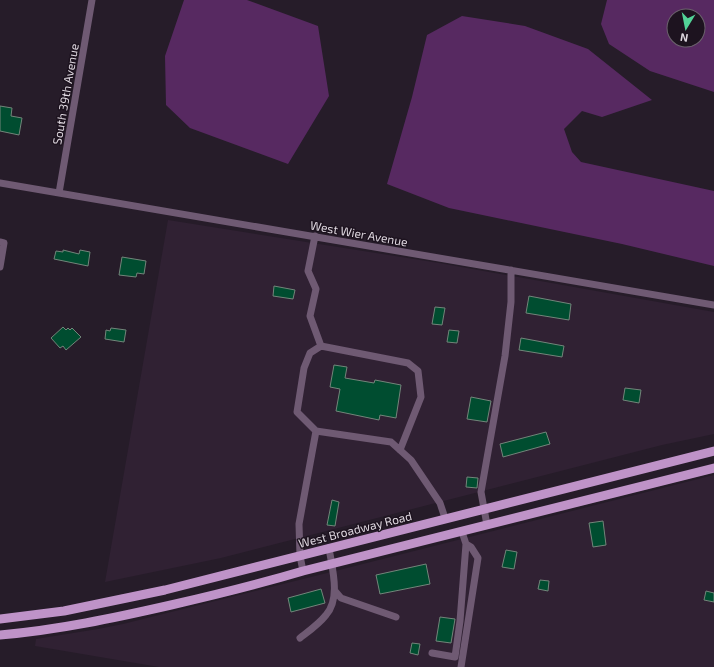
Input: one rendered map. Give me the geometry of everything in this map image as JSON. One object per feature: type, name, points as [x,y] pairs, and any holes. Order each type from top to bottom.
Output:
[{"type":"main road","name":"West Broadway Road","points":[[0,620],[39,616],[115,601],[300,556],[714,451]]},
{"type":"main road","points":[[664,463],[667,479]]},
{"type":"main road","points":[[0,635],[53,629],[118,617],[249,587],[303,571],[332,565],[714,468]]},
{"type":"main road","points":[[115,601],[118,617]]},
{"type":"street","name":"South 39th Avenue","points":[[59,193],[92,0]]},
{"type":"street","name":"West Wier Avenue","points":[[0,183],[714,305]]},
{"type":"street","points":[[315,236],[308,270],[316,289],[310,316],[321,346]]},
{"type":"street","points":[[0,267],[2,243]]},
{"type":"street","points":[[487,525],[481,492],[505,356],[511,302],[511,270]]},
{"type":"street","points":[[400,450],[421,397],[418,371],[408,363],[321,346],[310,353],[304,368],[297,412],[316,431],[391,442],[400,450],[412,460],[440,503],[445,518]]},
{"type":"street","points":[[303,571],[300,556],[299,524],[316,431]]},
{"type":"street","points":[[432,654],[455,657],[460,621],[466,544],[462,532]]},
{"type":"street","points":[[461,667],[478,558],[471,547],[466,544]]},
{"type":"street","points":[[300,638],[327,615],[333,604],[335,591],[329,548]]},
{"type":"street","points":[[335,591],[341,598],[396,617]]},
{"type":"shaded area","points":[[184,0],[247,0],[318,26],[329,96],[288,164],[190,128],[166,105],[165,56]]},
{"type":"shaded area","points":[[607,0],[714,0],[714,92],[650,71],[609,44],[601,24]]},
{"type":"shaded area","points":[[462,16],[525,26],[588,49],[652,100],[602,117],[582,111],[564,129],[572,152],[581,162],[714,191],[714,266],[622,244],[449,208],[387,184],[412,97],[427,35]]},
{"type":"shaded area","points":[[168,220],[439,263],[714,312],[714,434],[662,445],[221,558],[105,582]]},
{"type":"shaded area","points":[[714,475],[714,667],[159,667],[35,646],[36,639],[123,624]]},
{"type":"building","points":[[0,106],[12,108],[11,116],[22,118],[19,135],[0,131]]},
{"type":"building","points":[[63,250],[79,254],[80,250],[90,252],[88,266],[54,259],[56,251],[63,252]]},
{"type":"building","points":[[122,257],[146,261],[144,274],[137,273],[136,277],[119,275]]},
{"type":"building","points":[[274,286],[295,290],[293,299],[273,296]]},
{"type":"building","points":[[529,296],[571,304],[569,320],[526,313]]},
{"type":"building","points":[[435,307],[445,308],[442,325],[432,324]]},
{"type":"building","points":[[63,327],[66,330],[68,328],[70,330],[72,328],[81,337],[66,350],[63,346],[60,348],[51,338]]},
{"type":"building","points":[[111,328],[126,330],[124,342],[105,339],[106,330],[110,331]]},
{"type":"building","points":[[449,330],[459,331],[457,343],[447,342]]},
{"type":"building","points":[[521,338],[564,346],[562,357],[519,350]]},
{"type":"building","points":[[334,365],[347,367],[345,378],[374,383],[375,380],[401,385],[396,418],[380,415],[379,420],[336,411],[340,389],[330,387]]},
{"type":"building","points":[[625,388],[641,390],[639,403],[623,400]]},
{"type":"building","points":[[471,397],[491,401],[487,422],[467,419]]},
{"type":"building","points":[[546,432],[550,444],[503,457],[500,444]]},
{"type":"building","points":[[467,477],[478,478],[477,488],[466,487]]},
{"type":"building","points":[[332,500],[339,502],[335,526],[327,525]]},
{"type":"building","points":[[603,521],[606,545],[593,547],[589,523]]},
{"type":"building","points":[[506,550],[517,552],[514,569],[502,567]]},
{"type":"building","points":[[426,564],[430,584],[380,594],[376,575]]},
{"type":"building","points":[[540,580],[549,581],[548,591],[538,589]]},
{"type":"building","points":[[321,589],[325,603],[291,612],[288,598]]},
{"type":"building","points":[[706,591],[714,593],[714,602],[704,600]]},
{"type":"building","points":[[440,617],[455,619],[451,643],[436,641]]},
{"type":"building","points":[[412,643],[420,644],[418,655],[410,653]]}]
